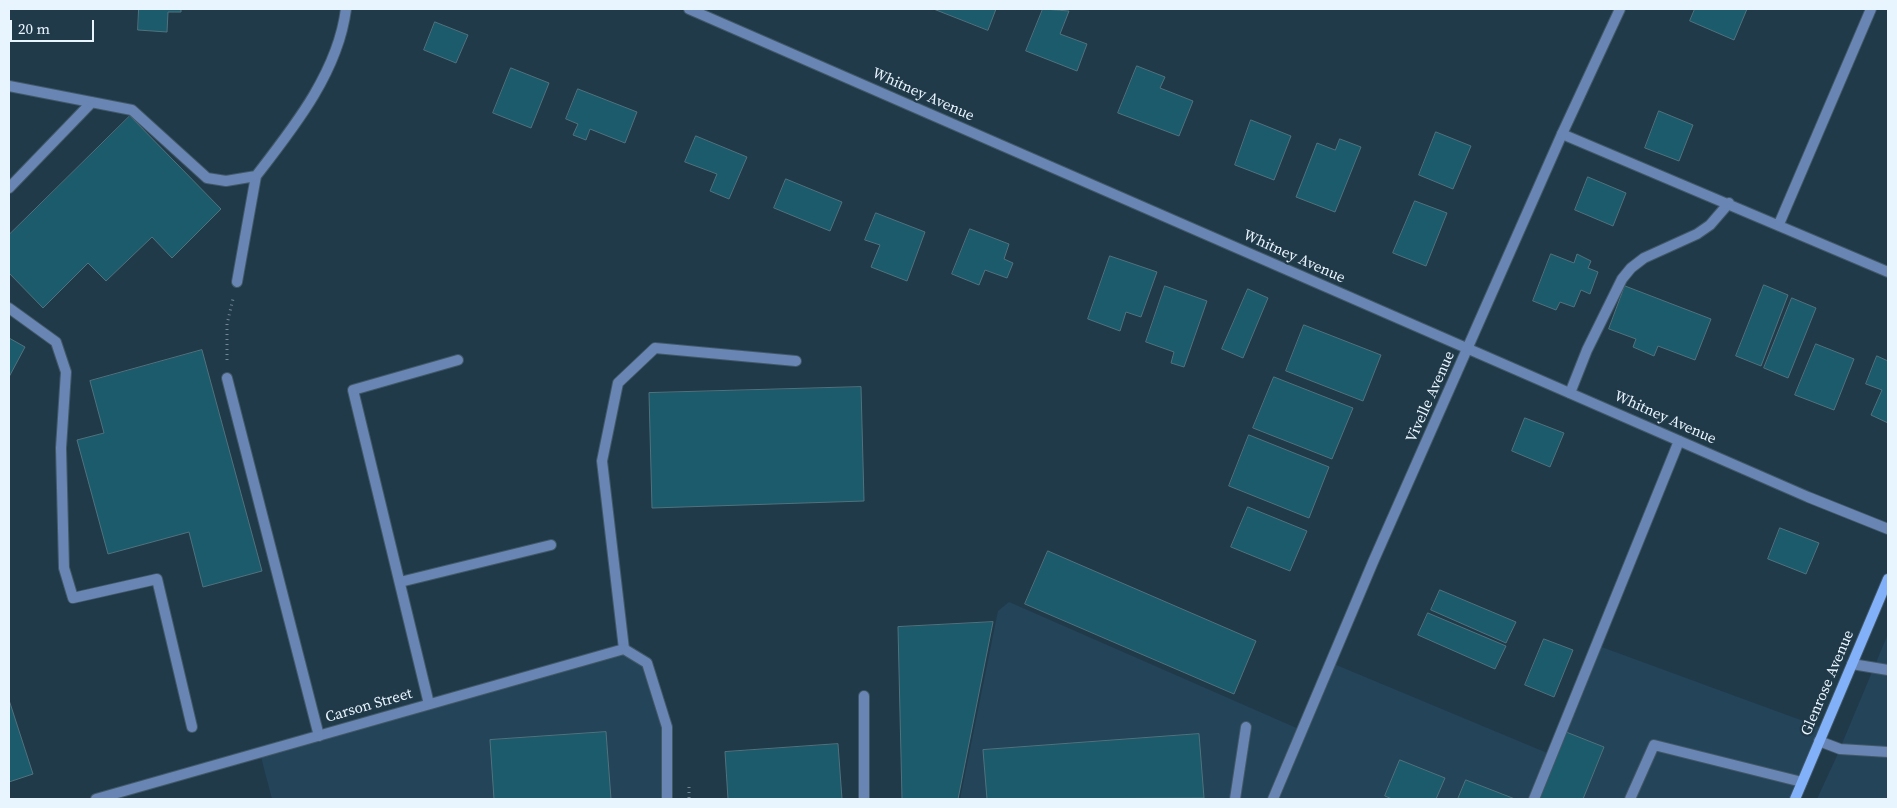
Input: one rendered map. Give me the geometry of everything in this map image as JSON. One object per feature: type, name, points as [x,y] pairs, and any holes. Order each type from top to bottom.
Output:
[{"type":"street","points":[[237,282],[256,176],[298,122],[328,66],[345,22],[346,9]]},
{"type":"street","name":"Whitney Avenue","points":[[689,9],[1469,350],[1570,392],[1808,497],[1888,529]]},
{"type":"street","name":"Vivelle Avenue","points":[[1273,799],[1329,662],[1469,350],[1562,134],[1620,9]]},
{"type":"street","points":[[1778,224],[1871,9]]},
{"type":"street","points":[[9,86],[132,110],[207,178],[226,181],[256,176]]},
{"type":"street","points":[[9,188],[92,102]]},
{"type":"street","points":[[1562,134],[1729,203],[1888,272]]},
{"type":"street","points":[[1570,392],[1587,350],[1622,280],[1631,268],[1644,258],[1697,234],[1710,225],[1729,203]]},
{"type":"street","points":[[9,308],[56,342],[66,372],[61,448],[64,568],[73,598],[157,579],[192,727]]},
{"type":"street","points":[[667,799],[667,727],[647,663],[624,649],[602,461],[618,383],[655,348],[796,361]]},
{"type":"street","points":[[429,704],[353,390],[458,360]]},
{"type":"street","points":[[227,378],[319,736]]},
{"type":"street","points":[[1534,799],[1679,440]]},
{"type":"street","points":[[400,582],[551,545]]},
{"type":"street","name":"Glenrose Avenue","points":[[1795,799],[1888,579]]},
{"type":"street","name":"Carson Street","points":[[96,799],[624,649]]},
{"type":"street","points":[[1852,664],[1888,670]]},
{"type":"street","points":[[864,696],[864,799]]},
{"type":"street","points":[[1235,799],[1246,728]]},
{"type":"street","points":[[1819,741],[1840,749],[1888,752]]},
{"type":"street","points":[[1630,799],[1654,745],[1802,782]]},
{"type":"path","points":[[227,378],[227,324],[237,282]]},
{"type":"shaded area","points":[[1009,602],[1301,730],[1329,662],[1552,755],[1596,645],[1825,729],[1795,799],[960,799],[998,611]]},
{"type":"shaded area","points":[[1888,634],[1888,799],[1817,799],[1836,758]]},
{"type":"shaded area","points":[[624,649],[647,663],[667,727],[667,799],[272,799],[260,753]]},
{"type":"building","points":[[139,9],[181,9],[181,12],[168,12],[167,32],[138,30]]},
{"type":"building","points":[[934,9],[996,9],[988,30]]},
{"type":"building","points":[[1043,9],[1069,11],[1060,34],[1087,44],[1077,71],[1026,51]]},
{"type":"building","points":[[1695,9],[1747,9],[1734,40],[1690,21]]},
{"type":"building","points":[[435,22],[468,35],[456,63],[424,50]]},
{"type":"building","points":[[1137,66],[1165,77],[1160,88],[1193,101],[1179,136],[1118,113]]},
{"type":"building","points":[[511,68],[549,83],[531,128],[493,113]]},
{"type":"building","points":[[578,89],[637,112],[625,143],[590,129],[586,140],[573,135],[578,124],[566,119]]},
{"type":"building","points":[[1659,111],[1693,125],[1679,161],[1645,148]]},
{"type":"building","points":[[130,116],[221,209],[172,258],[152,237],[106,281],[88,263],[43,308],[9,273],[9,235]]},
{"type":"building","points":[[1251,120],[1291,136],[1274,180],[1235,165]]},
{"type":"building","points":[[1436,132],[1471,146],[1453,189],[1419,175]]},
{"type":"building","points":[[696,136],[747,157],[729,199],[710,191],[717,174],[685,162]]},
{"type":"building","points":[[1340,139],[1361,147],[1335,212],[1296,197],[1317,143],[1335,150]]},
{"type":"building","points":[[1588,177],[1626,193],[1613,226],[1575,210]]},
{"type":"building","points":[[786,179],[842,202],[830,231],[774,208]]},
{"type":"building","points":[[1415,201],[1447,213],[1426,266],[1393,253]]},
{"type":"building","points":[[876,213],[925,232],[907,281],[871,267],[880,245],[865,240]]},
{"type":"building","points":[[970,229],[1009,244],[1004,259],[1013,263],[1007,278],[985,270],[979,285],[952,274]]},
{"type":"building","points":[[1551,254],[1574,263],[1577,254],[1591,261],[1588,268],[1598,272],[1590,294],[1581,290],[1574,307],[1560,302],[1556,310],[1533,301]]},
{"type":"building","points":[[1110,256],[1157,272],[1141,317],[1126,312],[1120,331],[1088,319]]},
{"type":"building","points":[[1764,285],[1788,295],[1761,366],[1736,356]]},
{"type":"building","points":[[1165,286],[1207,301],[1184,367],[1171,363],[1174,352],[1146,342]]},
{"type":"building","points":[[1625,286],[1711,319],[1695,360],[1658,346],[1654,356],[1633,347],[1636,339],[1609,329]]},
{"type":"building","points":[[1248,289],[1268,298],[1243,358],[1222,349]]},
{"type":"building","points":[[1792,298],[1816,308],[1788,378],[1764,368]]},
{"type":"building","points":[[1304,325],[1381,355],[1363,401],[1286,371]]},
{"type":"building","points":[[9,338],[25,347],[9,377]]},
{"type":"building","points":[[1816,344],[1854,359],[1834,410],[1795,395]]},
{"type":"building","points":[[202,350],[262,571],[203,587],[189,532],[108,554],[77,440],[104,433],[90,381]]},
{"type":"building","points":[[1877,356],[1888,361],[1888,423],[1871,415],[1882,390],[1866,384]]},
{"type":"building","points":[[1274,377],[1353,408],[1332,459],[1253,428]]},
{"type":"building","points":[[861,387],[864,501],[652,508],[649,393]]},
{"type":"building","points":[[1525,418],[1564,433],[1550,467],[1512,451]]},
{"type":"building","points":[[1249,435],[1329,467],[1309,518],[1229,486]]},
{"type":"building","points":[[1248,507],[1307,531],[1290,571],[1231,547]]},
{"type":"building","points":[[1780,528],[1819,543],[1806,574],[1768,559]]},
{"type":"building","points":[[1048,551],[1256,641],[1234,694],[1025,604]]},
{"type":"building","points":[[1440,590],[1516,622],[1506,643],[1431,610]]},
{"type":"building","points":[[1428,613],[1506,646],[1495,669],[1418,635]]},
{"type":"building","points":[[993,622],[958,799],[902,799],[898,627]]},
{"type":"building","points":[[1544,639],[1573,650],[1554,697],[1525,685]]},
{"type":"building","points":[[9,700],[33,774],[9,782]]},
{"type":"building","points":[[606,732],[611,799],[494,799],[490,740]]},
{"type":"building","points":[[1566,732],[1604,747],[1583,799],[1539,799]]},
{"type":"building","points":[[1199,734],[1204,798],[987,799],[983,750]]},
{"type":"building","points":[[838,744],[842,799],[728,799],[725,752]]},
{"type":"building","points":[[1400,760],[1445,778],[1436,799],[1392,799],[1385,796]]},
{"type":"building","points":[[1466,780],[1515,799],[1458,799]]}]
